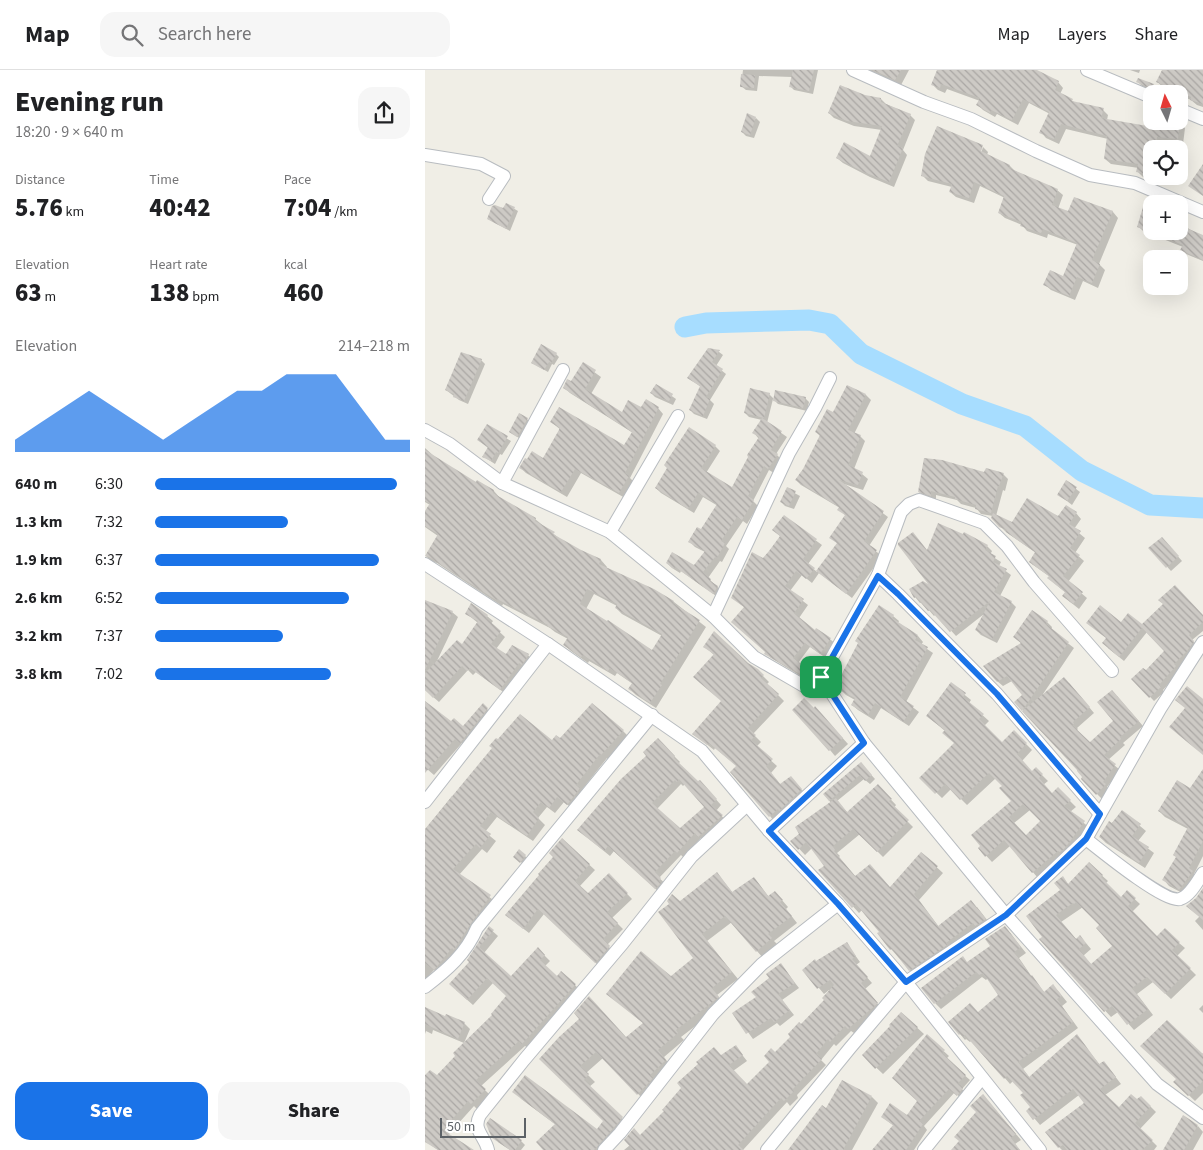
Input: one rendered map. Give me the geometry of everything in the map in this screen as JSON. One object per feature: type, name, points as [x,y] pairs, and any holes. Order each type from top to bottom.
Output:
[{"type":"street","points":[[853,70],[924,102],[971,119],[1090,175],[1135,183],[1203,212]]},
{"type":"street","points":[[1087,70],[1143,94]]},
{"type":"street","points":[[1188,113],[1203,119]]},
{"type":"street","points":[[425,155],[481,164],[504,176],[489,199]]},
{"type":"street","points":[[502,483],[563,370]]},
{"type":"street","points":[[713,616],[789,453],[830,378]]},
{"type":"street","points":[[610,532],[678,416]]},
{"type":"street","points":[[425,430],[450,444],[502,483],[610,532],[713,616],[754,657],[804,686],[821,677],[878,576],[901,512],[909,504],[919,500],[984,523],[1007,546],[1034,582],[1113,671]]},
{"type":"street","points":[[425,564],[548,644],[701,751],[769,831],[838,904],[906,982],[1041,1150]]},
{"type":"street","points":[[878,576],[997,694],[1100,814]]},
{"type":"street","points":[[767,1150],[906,982],[1006,915],[1086,839],[1160,709],[1203,642]]},
{"type":"street","points":[[425,802],[548,644]]},
{"type":"street","points":[[821,677],[864,743],[1006,915],[1157,1084],[1203,1118]]},
{"type":"street","points":[[425,987],[441,976],[462,954],[477,928],[652,716]]},
{"type":"street","points":[[769,831],[864,743]]},
{"type":"street","points":[[488,1150],[487,1143],[477,1130],[477,1121],[480,1115],[623,943],[692,856],[747,805]]},
{"type":"street","points":[[1086,839],[1157,891],[1171,899],[1180,899],[1192,890],[1203,873]]},
{"type":"street","points":[[604,1150],[620,1133],[713,1014],[762,964],[838,904]]},
{"type":"street","points":[[924,1150],[982,1078]]},
{"type":"building","points":[[793,70],[814,70],[809,91],[789,87]]},
{"type":"building","points":[[873,70],[901,70],[895,80]]},
{"type":"building","points":[[937,70],[1037,70],[1059,81],[1055,90],[1073,99],[1072,101],[1104,108],[1101,118],[1143,125],[1143,130],[1179,130],[1178,139],[1157,137],[1156,140],[1143,140],[1143,173],[1136,172],[1138,164],[1104,159],[1107,136],[1061,124],[1054,139],[1039,133],[1049,112],[1023,99],[1012,120],[991,110],[990,113],[976,105],[980,98],[941,84],[940,88],[931,85]]},
{"type":"building","points":[[1162,70],[1203,70],[1203,104],[1190,100],[1188,85],[1163,85],[1156,82]]},
{"type":"building","points":[[741,74],[755,75],[754,88],[740,87]]},
{"type":"building","points":[[1138,78],[1154,84],[1143,85],[1136,82]]},
{"type":"building","points":[[840,85],[865,95],[881,98],[881,102],[911,114],[897,146],[903,148],[889,182],[836,158],[844,142],[870,156],[882,126],[847,121],[828,113]]},
{"type":"building","points":[[747,113],[756,117],[750,135],[741,132]]},
{"type":"building","points":[[937,126],[983,145],[981,151],[1010,165],[1009,168],[1058,189],[1052,205],[1068,211],[1074,197],[1113,211],[1092,260],[1100,264],[1092,283],[1077,277],[1069,296],[1043,285],[1050,270],[1063,276],[1077,243],[1043,229],[1041,233],[1020,226],[1022,222],[998,213],[1004,196],[974,182],[969,198],[949,192],[952,184],[921,176],[925,154]]},
{"type":"building","points":[[1203,164],[1203,196],[1188,186]]},
{"type":"building","points":[[506,203],[515,207],[506,229],[487,219],[492,206],[495,205],[503,208]]},
{"type":"building","points":[[1143,207],[1143,229],[1137,227]]},
{"type":"building","points":[[1188,229],[1203,235],[1203,260],[1188,253],[1188,250],[1180,250],[1183,245],[1170,240],[1188,240]]},
{"type":"building","points":[[541,344],[557,353],[544,370],[531,363]]},
{"type":"building","points":[[708,348],[720,350],[712,362],[723,369],[706,397],[710,399],[703,416],[689,410],[700,386],[687,378]]},
{"type":"building","points":[[461,352],[482,359],[464,401],[453,397],[454,394],[445,390]]},
{"type":"building","points":[[583,362],[596,370],[585,389],[622,412],[628,400],[641,407],[646,399],[659,407],[625,473],[629,476],[619,493],[575,469],[561,492],[519,468],[532,451],[543,458],[560,428],[550,422],[559,407],[624,445],[632,432],[563,388],[567,379],[571,381]]},
{"type":"building","points":[[656,384],[673,394],[669,401],[650,393]]},
{"type":"building","points":[[847,385],[866,394],[848,430],[861,435],[848,465],[863,472],[858,485],[839,480],[884,511],[864,541],[877,550],[846,594],[816,571],[837,543],[829,538],[845,515],[837,510],[839,507],[795,480],[803,469],[820,435],[815,432],[827,409],[833,412]]},
{"type":"building","points":[[750,388],[770,393],[764,418],[744,413]]},
{"type":"building","points":[[775,390],[806,397],[803,408],[773,401]]},
{"type":"building","points":[[519,413],[528,418],[517,437],[509,432]]},
{"type":"building","points":[[762,418],[782,431],[771,450],[778,454],[768,469],[764,466],[748,496],[754,500],[742,520],[737,517],[721,541],[725,543],[717,558],[715,557],[703,572],[711,579],[710,581],[718,586],[713,594],[675,567],[674,569],[666,563],[672,552],[694,565],[705,551],[688,542],[697,527],[701,529],[717,504],[698,493],[688,509],[655,488],[667,468],[664,465],[689,427],[716,445],[701,468],[732,487],[748,457],[747,455],[759,437],[752,433]]},
{"type":"building","points":[[487,424],[508,436],[491,461],[482,457],[488,447],[477,440]]},
{"type":"building","points":[[425,450],[476,482],[477,480],[494,490],[493,493],[536,518],[535,521],[555,532],[553,534],[601,559],[599,564],[654,589],[700,620],[650,703],[628,689],[632,683],[610,668],[608,671],[563,645],[568,637],[548,625],[496,600],[425,556],[438,534],[425,526],[425,511],[430,503],[425,501]],"holes":[[[587,589],[617,604],[615,608],[662,634],[652,650],[608,620],[580,604]]]},
{"type":"building","points":[[924,458],[942,460],[984,472],[986,468],[1004,473],[998,486],[991,513],[975,509],[976,505],[955,499],[955,497],[931,491],[931,496],[918,492]]},
{"type":"building","points":[[1066,480],[1077,487],[1067,501],[1057,495]]},
{"type":"building","points":[[787,487],[796,491],[789,506],[780,502]]},
{"type":"building","points":[[1027,498],[1058,516],[1066,505],[1077,512],[1069,524],[1081,531],[1070,548],[1080,555],[1063,576],[1083,592],[1073,604],[1062,596],[1065,592],[1047,578],[1049,576],[1029,562],[1035,552],[1006,532],[1007,530],[999,527],[991,518],[993,513],[1012,522]]},
{"type":"building","points":[[784,515],[817,539],[803,559],[815,568],[806,579],[796,571],[785,586],[804,599],[794,613],[815,630],[816,628],[831,638],[820,654],[805,643],[793,658],[807,668],[802,675],[764,654],[765,652],[731,622],[744,607],[731,598],[752,552],[763,558],[780,536],[772,530]]},
{"type":"building","points":[[938,523],[963,534],[964,532],[988,545],[985,550],[996,556],[993,562],[1007,569],[994,592],[1012,601],[992,639],[975,630],[990,601],[950,632],[930,610],[928,611],[916,597],[914,598],[909,589],[923,581],[928,584],[898,543],[913,532],[927,550]]},
{"type":"building","points":[[1162,537],[1179,556],[1166,568],[1148,548]]},
{"type":"building","points":[[1175,585],[1203,615],[1203,622],[1189,635],[1194,641],[1174,664],[1176,666],[1159,685],[1161,687],[1149,698],[1131,679],[1143,668],[1146,670],[1164,651],[1142,628],[1119,657],[1102,643],[1106,638],[1086,623],[1100,605],[1121,622],[1128,613],[1142,624],[1163,604],[1158,600]]},
{"type":"building","points":[[425,600],[453,611],[425,670]]},
{"type":"building","points":[[471,603],[488,615],[486,618],[501,631],[491,644],[506,654],[512,645],[529,654],[522,665],[519,663],[500,690],[470,668],[467,671],[462,666],[433,698],[425,690],[425,673],[457,640],[462,644],[478,621],[465,614]]},
{"type":"building","points":[[879,605],[894,615],[892,618],[918,635],[915,640],[928,647],[900,697],[914,706],[903,722],[875,703],[868,715],[851,705],[855,698],[839,690],[836,685],[858,643],[855,641]]},
{"type":"building","points":[[1032,610],[1048,621],[1046,624],[1069,642],[1022,711],[1014,702],[1022,695],[1007,676],[997,682],[983,666],[1021,643],[1013,637]]},
{"type":"building","points":[[714,631],[748,663],[758,669],[764,675],[761,678],[779,694],[748,728],[756,735],[751,740],[773,759],[766,766],[780,784],[791,776],[802,789],[779,811],[778,809],[769,817],[730,772],[736,766],[709,743],[707,745],[692,734],[721,701],[693,677],[714,654],[703,647]]},
{"type":"building","points":[[1064,677],[1090,707],[1072,725],[1090,742],[1113,721],[1097,702],[1112,690],[1139,721],[1120,737],[1121,739],[1104,755],[1116,764],[1103,782],[1106,784],[1096,795],[1081,779],[1082,777],[1077,770],[1022,711]]},
{"type":"building","points":[[951,682],[966,693],[963,697],[984,714],[979,719],[1002,742],[1014,730],[1027,743],[1017,754],[1032,771],[1036,767],[1043,774],[1039,778],[1052,793],[1058,787],[1071,800],[1064,806],[1085,821],[1065,848],[1060,852],[1058,851],[1032,873],[1004,840],[985,857],[978,848],[980,846],[971,835],[1011,801],[999,788],[1002,786],[989,773],[960,800],[945,784],[935,794],[919,778],[954,743],[942,733],[945,730],[926,716]],"holes":[[[1023,804],[1040,821],[1026,835],[1009,817]]]},
{"type":"building","points":[[1187,686],[1203,699],[1203,755],[1169,727],[1185,708],[1175,700]]},
{"type":"building","points":[[804,698],[814,708],[815,706],[843,738],[829,751],[792,710]]},
{"type":"building","points":[[425,701],[451,721],[454,718],[463,726],[483,703],[488,708],[460,743],[455,739],[425,773]]},
{"type":"building","points":[[592,703],[624,730],[600,754],[576,785],[580,788],[567,805],[557,797],[549,808],[541,802],[533,812],[539,818],[527,836],[491,812],[480,826],[491,834],[480,848],[476,844],[453,869],[491,895],[454,950],[452,948],[434,970],[425,963],[425,829],[492,748],[489,746],[496,738],[498,739],[520,714],[552,740],[556,735],[560,738]]},
{"type":"building","points":[[658,738],[675,756],[674,758],[698,781],[700,780],[717,799],[711,805],[723,815],[698,837],[695,833],[677,853],[675,851],[655,872],[661,878],[659,881],[661,883],[655,889],[608,846],[604,851],[577,830],[621,779],[646,756],[643,752]],"holes":[[[679,779],[704,807],[680,828],[652,803],[675,780],[677,782]]]},
{"type":"building","points":[[861,762],[872,775],[865,781],[860,775],[829,801],[823,794]]},
{"type":"building","points":[[1203,769],[1203,841],[1189,868],[1193,871],[1179,890],[1162,880],[1176,857],[1173,855],[1188,827],[1158,811],[1177,780],[1190,788]]},
{"type":"building","points":[[878,784],[892,799],[889,801],[909,820],[877,852],[853,829],[833,846],[834,851],[855,876],[870,864],[890,887],[921,852],[938,866],[914,894],[938,926],[971,900],[986,919],[975,926],[973,923],[946,943],[947,945],[909,971],[892,949],[890,950],[877,933],[879,932],[856,904],[852,908],[818,870],[824,866],[806,842],[798,850],[790,841],[799,834],[795,827],[836,798],[847,812]]},
{"type":"building","points":[[1122,810],[1141,824],[1132,836],[1149,847],[1139,863],[1099,837],[1109,821],[1112,823]]},
{"type":"building","points":[[562,838],[590,864],[575,881],[588,893],[609,873],[628,893],[607,912],[618,923],[603,939],[610,946],[595,963],[538,909],[523,929],[505,915],[553,857],[549,853]]},
{"type":"building","points":[[519,849],[526,855],[520,863],[513,857]]},
{"type":"building","points":[[1089,862],[1103,875],[1101,877],[1121,897],[1127,890],[1136,898],[1128,906],[1157,936],[1165,928],[1180,942],[1172,950],[1191,968],[1165,994],[1147,977],[1132,988],[1148,1009],[1127,1025],[1112,1006],[1104,1012],[1039,939],[1042,937],[1026,916],[1060,890],[1054,883],[1063,876],[1068,884]],"holes":[[[1076,902],[1099,925],[1096,928],[1112,946],[1091,964],[1079,949],[1086,943],[1080,935],[1076,939],[1056,915]]]},
{"type":"building","points":[[717,872],[732,892],[754,877],[768,896],[775,891],[783,900],[780,902],[792,916],[768,934],[772,938],[756,952],[725,916],[702,934],[732,972],[712,988],[719,997],[676,1030],[678,1033],[658,1050],[666,1060],[650,1075],[653,1078],[637,1095],[596,1052],[580,1066],[589,1074],[584,1080],[623,1117],[594,1150],[543,1150],[536,1142],[555,1124],[512,1092],[525,1075],[597,1129],[603,1121],[539,1059],[579,1019],[574,1013],[589,996],[626,1037],[643,1023],[606,994],[641,951],[671,976],[693,958],[658,912],[669,904],[667,901],[672,894],[680,901]]},
{"type":"building","points":[[1203,888],[1203,920],[1186,906],[1196,898]]},
{"type":"building","points":[[489,926],[494,930],[479,947],[511,976],[538,947],[545,955],[540,960],[557,976],[561,971],[576,984],[522,1044],[519,1041],[476,1080],[486,1089],[471,1104],[468,1101],[443,1130],[474,1150],[438,1150],[425,1142],[425,1075],[430,1070],[437,1075],[455,1056],[453,1053],[492,1015],[506,996],[487,978],[467,1000],[449,984],[469,962],[467,960]]},
{"type":"building","points":[[1005,926],[1021,947],[1014,952],[1031,976],[1044,992],[1053,984],[1062,996],[1057,999],[1073,1022],[1018,1062],[1029,1077],[1077,1034],[1099,1064],[1104,1061],[1116,1077],[1100,1089],[1119,1107],[1131,1094],[1137,1099],[1141,1096],[1151,1106],[1135,1123],[1153,1140],[1142,1150],[1067,1150],[1063,1145],[1058,1148],[1045,1132],[1084,1103],[1073,1089],[1033,1120],[1026,1111],[1030,1107],[1020,1095],[1023,1093],[1007,1076],[1004,1079],[965,1035],[963,1037],[959,1035],[948,1022],[970,1003],[978,1012],[998,995],[983,973],[979,975],[976,972],[934,1004],[921,988],[963,956],[967,962],[990,946],[985,939]]},
{"type":"building","points":[[847,942],[856,956],[852,959],[868,977],[861,983],[878,1003],[848,1029],[845,1026],[830,1042],[828,1039],[816,1054],[822,1059],[792,1090],[794,1091],[784,1101],[781,1098],[738,1145],[744,1150],[633,1150],[624,1140],[634,1128],[640,1135],[664,1111],[662,1110],[681,1088],[677,1083],[698,1064],[696,1062],[714,1047],[721,1055],[736,1045],[743,1055],[729,1065],[747,1084],[769,1062],[764,1056],[771,1048],[775,1052],[790,1037],[788,1034],[799,1022],[801,1024],[824,1000],[822,998],[834,985],[830,980],[817,989],[802,970],[815,959],[816,961]]},
{"type":"building","points":[[781,963],[795,983],[778,994],[790,1010],[774,1022],[771,1018],[746,1034],[732,1013],[756,997],[751,992],[769,978],[766,974]]},
{"type":"building","points":[[425,1007],[465,1022],[458,1039],[425,1024]]},
{"type":"building","points":[[901,1012],[918,1027],[875,1069],[862,1055]]},
{"type":"building","points":[[1167,1020],[1203,1054],[1203,1081],[1188,1096],[1173,1082],[1176,1079],[1140,1046]]},
{"type":"building","points":[[927,1034],[945,1050],[942,1053],[966,1075],[958,1083],[963,1088],[957,1096],[949,1089],[919,1121],[923,1124],[906,1150],[872,1150],[893,1125],[881,1117],[890,1103],[907,1115],[917,1101],[892,1078]]},
{"type":"building","points":[[842,1080],[872,1096],[843,1150],[788,1150],[822,1105],[826,1108]]},
{"type":"building","points":[[983,1094],[1016,1134],[1011,1138],[1020,1150],[951,1150],[959,1141],[954,1137],[976,1112],[970,1106]]},
{"type":"building","points":[[1183,1115],[1198,1125],[1184,1150],[1163,1150]]},
{"type":"building","points":[[490,1118],[522,1140],[515,1150],[510,1150],[492,1138],[486,1124]]},
{"type":"waterway","points":[[685,327],[706,323],[809,320],[830,324],[861,354],[962,404],[1025,426],[1082,471],[1150,505],[1203,508]]},
{"type":"route","points":[[878,576],[997,694],[1100,814],[1086,839],[1006,915],[906,982],[838,904],[769,831],[864,743],[821,677],[878,576]]}]
